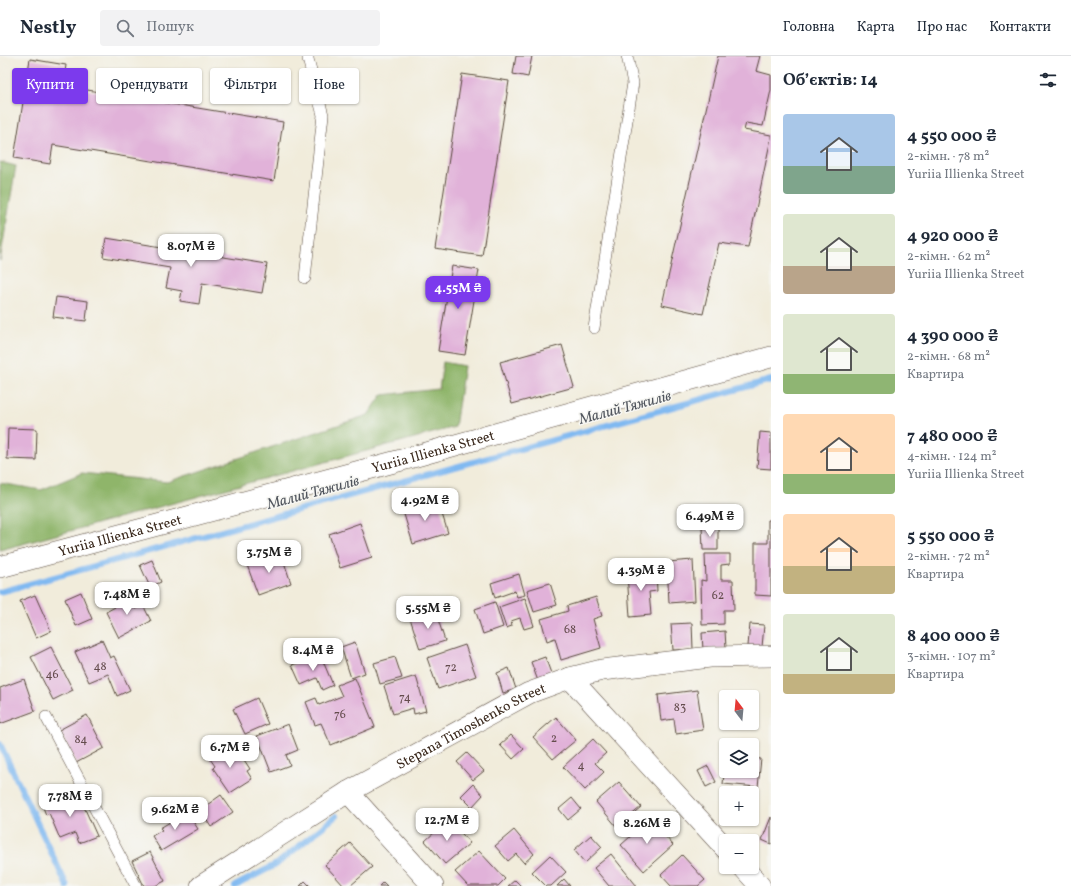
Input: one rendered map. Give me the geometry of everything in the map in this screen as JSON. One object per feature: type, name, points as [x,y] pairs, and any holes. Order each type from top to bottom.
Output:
[{"type":"street","name":"Yuriia Illienka Street","points":[[0,567],[409,458],[771,357]]},
{"type":"street","name":"Stepana Timoshenko Street","points":[[201,886],[348,792],[529,693],[570,678],[602,670],[710,656],[771,656]]},
{"type":"street","points":[[570,678],[719,841]]},
{"type":"street","points":[[348,792],[433,886]]},
{"type":"street","points":[[749,874],[760,886]]},
{"type":"lane","points":[[305,278],[323,115],[308,56]]},
{"type":"lane","points":[[594,328],[633,83],[628,56]]},
{"type":"lane","points":[[46,716],[136,886]]},
{"type":"green space","points":[[0,162],[16,166],[0,261]]},
{"type":"green space","points":[[443,362],[464,366],[455,427],[0,550],[0,483],[41,490],[82,473],[167,482],[368,415],[382,395],[439,389]]},
{"type":"building","points":[[516,56],[532,56],[528,77],[513,74]]},
{"type":"building","points":[[718,56],[760,56],[756,71],[771,75],[771,90],[763,126],[746,123],[744,130],[771,135],[771,138],[748,247],[719,243],[703,314],[662,305]]},
{"type":"building","points":[[30,59],[66,65],[66,68],[29,68]]},
{"type":"building","points":[[462,74],[509,81],[482,256],[435,249]]},
{"type":"building","points":[[88,90],[96,91],[96,104],[173,104],[283,122],[274,181],[53,145],[50,164],[14,158],[23,104],[88,104]]},
{"type":"building","points":[[106,238],[267,264],[262,293],[202,283],[199,304],[180,301],[182,291],[166,288],[170,268],[103,257]]},
{"type":"building","points":[[452,266],[479,270],[465,355],[438,351]]},
{"type":"building","points":[[56,297],[88,301],[86,321],[53,317]]},
{"type":"building","points":[[562,345],[574,387],[512,404],[500,362]]},
{"type":"building","points":[[8,428],[37,429],[36,460],[7,459]]},
{"type":"building","points":[[760,432],[771,433],[771,469],[757,468]]},
{"type":"building","points":[[438,501],[448,533],[413,544],[403,511]]},
{"type":"building","points":[[768,520],[771,520],[771,596],[755,595],[755,543],[768,543]]},
{"type":"building","points":[[360,523],[372,558],[340,568],[329,534]]},
{"type":"building","points":[[702,527],[718,527],[718,550],[703,550]]},
{"type":"building","points":[[281,553],[291,583],[258,595],[247,565]]},
{"type":"building","points":[[705,554],[730,554],[730,564],[721,565],[721,580],[733,580],[734,610],[724,610],[724,624],[702,625],[701,580],[706,581]]},
{"type":"building","points":[[152,560],[161,582],[150,587],[140,565]]},
{"type":"building","points":[[693,560],[695,601],[669,603],[667,562]]},
{"type":"building","points":[[656,571],[657,591],[649,592],[651,615],[630,617],[627,573]]},
{"type":"building","points":[[519,574],[525,595],[517,597],[515,591],[495,598],[491,583]]},
{"type":"building","points":[[550,583],[557,605],[534,612],[527,590]]},
{"type":"building","points":[[81,592],[92,619],[76,626],[65,599]]},
{"type":"building","points":[[126,592],[135,609],[143,605],[151,621],[119,638],[106,612],[115,607],[111,600]]},
{"type":"building","points":[[35,595],[51,631],[36,638],[20,601]]},
{"type":"building","points":[[596,597],[602,616],[593,619],[601,648],[561,660],[555,638],[547,641],[541,619],[568,611],[567,606]]},
{"type":"building","points":[[525,598],[534,626],[524,629],[520,618],[511,621],[512,626],[506,628],[499,607]]},
{"type":"building","points":[[495,602],[503,627],[483,634],[475,609]]},
{"type":"building","points":[[435,610],[445,641],[420,649],[410,618]]},
{"type":"building","points":[[692,623],[693,649],[673,650],[671,624]]},
{"type":"building","points":[[750,624],[764,625],[762,647],[748,646]]},
{"type":"building","points":[[725,631],[726,648],[703,650],[702,633]]},
{"type":"building","points":[[102,640],[110,658],[114,656],[130,690],[117,696],[108,674],[89,682],[75,652]]},
{"type":"building","points":[[355,642],[365,673],[351,678],[341,647]]},
{"type":"building","points":[[465,645],[476,676],[438,689],[427,658]]},
{"type":"building","points":[[51,647],[73,690],[53,700],[31,657]]},
{"type":"building","points":[[320,654],[333,685],[322,690],[317,678],[301,685],[292,665]]},
{"type":"building","points":[[395,657],[402,678],[380,684],[374,663]]},
{"type":"building","points":[[545,657],[552,676],[538,681],[531,662]]},
{"type":"building","points":[[509,668],[516,689],[503,693],[497,673]]},
{"type":"building","points":[[416,676],[426,711],[414,714],[413,708],[393,714],[384,686]]},
{"type":"building","points":[[355,678],[375,727],[331,745],[321,723],[315,725],[306,702],[316,698],[319,705],[342,696],[337,685]]},
{"type":"building","points":[[24,679],[35,711],[0,724],[0,688]]},
{"type":"building","points":[[697,690],[703,730],[676,734],[674,719],[661,721],[658,695]]},
{"type":"building","points":[[257,698],[268,724],[245,734],[233,709]]},
{"type":"building","points":[[87,715],[104,748],[76,763],[59,730]]},
{"type":"building","points":[[556,717],[576,740],[553,759],[533,737]]},
{"type":"building","points":[[288,724],[298,750],[286,755],[290,765],[271,772],[257,736]]},
{"type":"building","points":[[511,735],[524,749],[513,759],[500,745]]},
{"type":"building","points":[[593,739],[606,753],[595,763],[604,772],[585,790],[563,767]]},
{"type":"building","points":[[224,745],[232,757],[239,752],[250,769],[247,771],[252,779],[230,793],[213,768],[215,766],[208,756]]},
{"type":"building","points":[[467,753],[484,771],[473,780],[457,762]]},
{"type":"building","points":[[759,759],[761,759],[759,778]]},
{"type":"building","points":[[708,766],[716,782],[706,787],[698,771]]},
{"type":"building","points":[[724,778],[759,778],[758,786],[723,784]]},
{"type":"building","points":[[619,782],[641,807],[617,827],[596,802]]},
{"type":"building","points":[[473,784],[483,795],[472,807],[461,796]]},
{"type":"building","points":[[59,794],[64,805],[80,798],[97,836],[79,843],[75,833],[60,839],[49,813],[46,815],[41,802]]},
{"type":"building","points":[[221,795],[233,812],[211,827],[200,810]]},
{"type":"building","points":[[572,798],[581,809],[568,820],[559,809]]},
{"type":"building","points":[[187,812],[198,829],[161,851],[152,836],[162,830],[160,828]]},
{"type":"building","points":[[771,817],[771,844],[762,840]]},
{"type":"building","points":[[449,819],[470,843],[445,864],[425,841]]},
{"type":"building","points":[[650,819],[673,845],[644,871],[621,845]]},
{"type":"building","points":[[514,830],[534,854],[524,863],[516,854],[508,861],[495,846]]},
{"type":"building","points":[[591,835],[602,847],[585,863],[574,850]]},
{"type":"building","points":[[350,843],[372,867],[350,886],[344,886],[325,865]]},
{"type":"building","points":[[479,851],[505,879],[498,886],[468,886],[455,872]]},
{"type":"building","points":[[150,852],[165,881],[155,886],[144,886],[132,861]]},
{"type":"building","points":[[611,854],[636,885],[609,886],[594,868]]},
{"type":"building","points":[[550,855],[566,872],[551,886],[546,886],[532,872]]},
{"type":"building","points":[[682,855],[705,880],[698,886],[671,886],[661,875]]},
{"type":"building","points":[[564,879],[570,886],[557,886]]},
{"type":"building","points":[[515,880],[521,886],[508,886]]},
{"type":"building","points":[[305,881],[310,886],[300,886]]},
{"type":"building","points":[[383,882],[387,886],[379,886]]},
{"type":"waterway","name":"Малий Тяжилів","points":[[0,592],[771,380]]},
{"type":"waterway","points":[[0,744],[67,886]]},
{"type":"waterway","points":[[235,886],[277,864],[336,816]]}]
